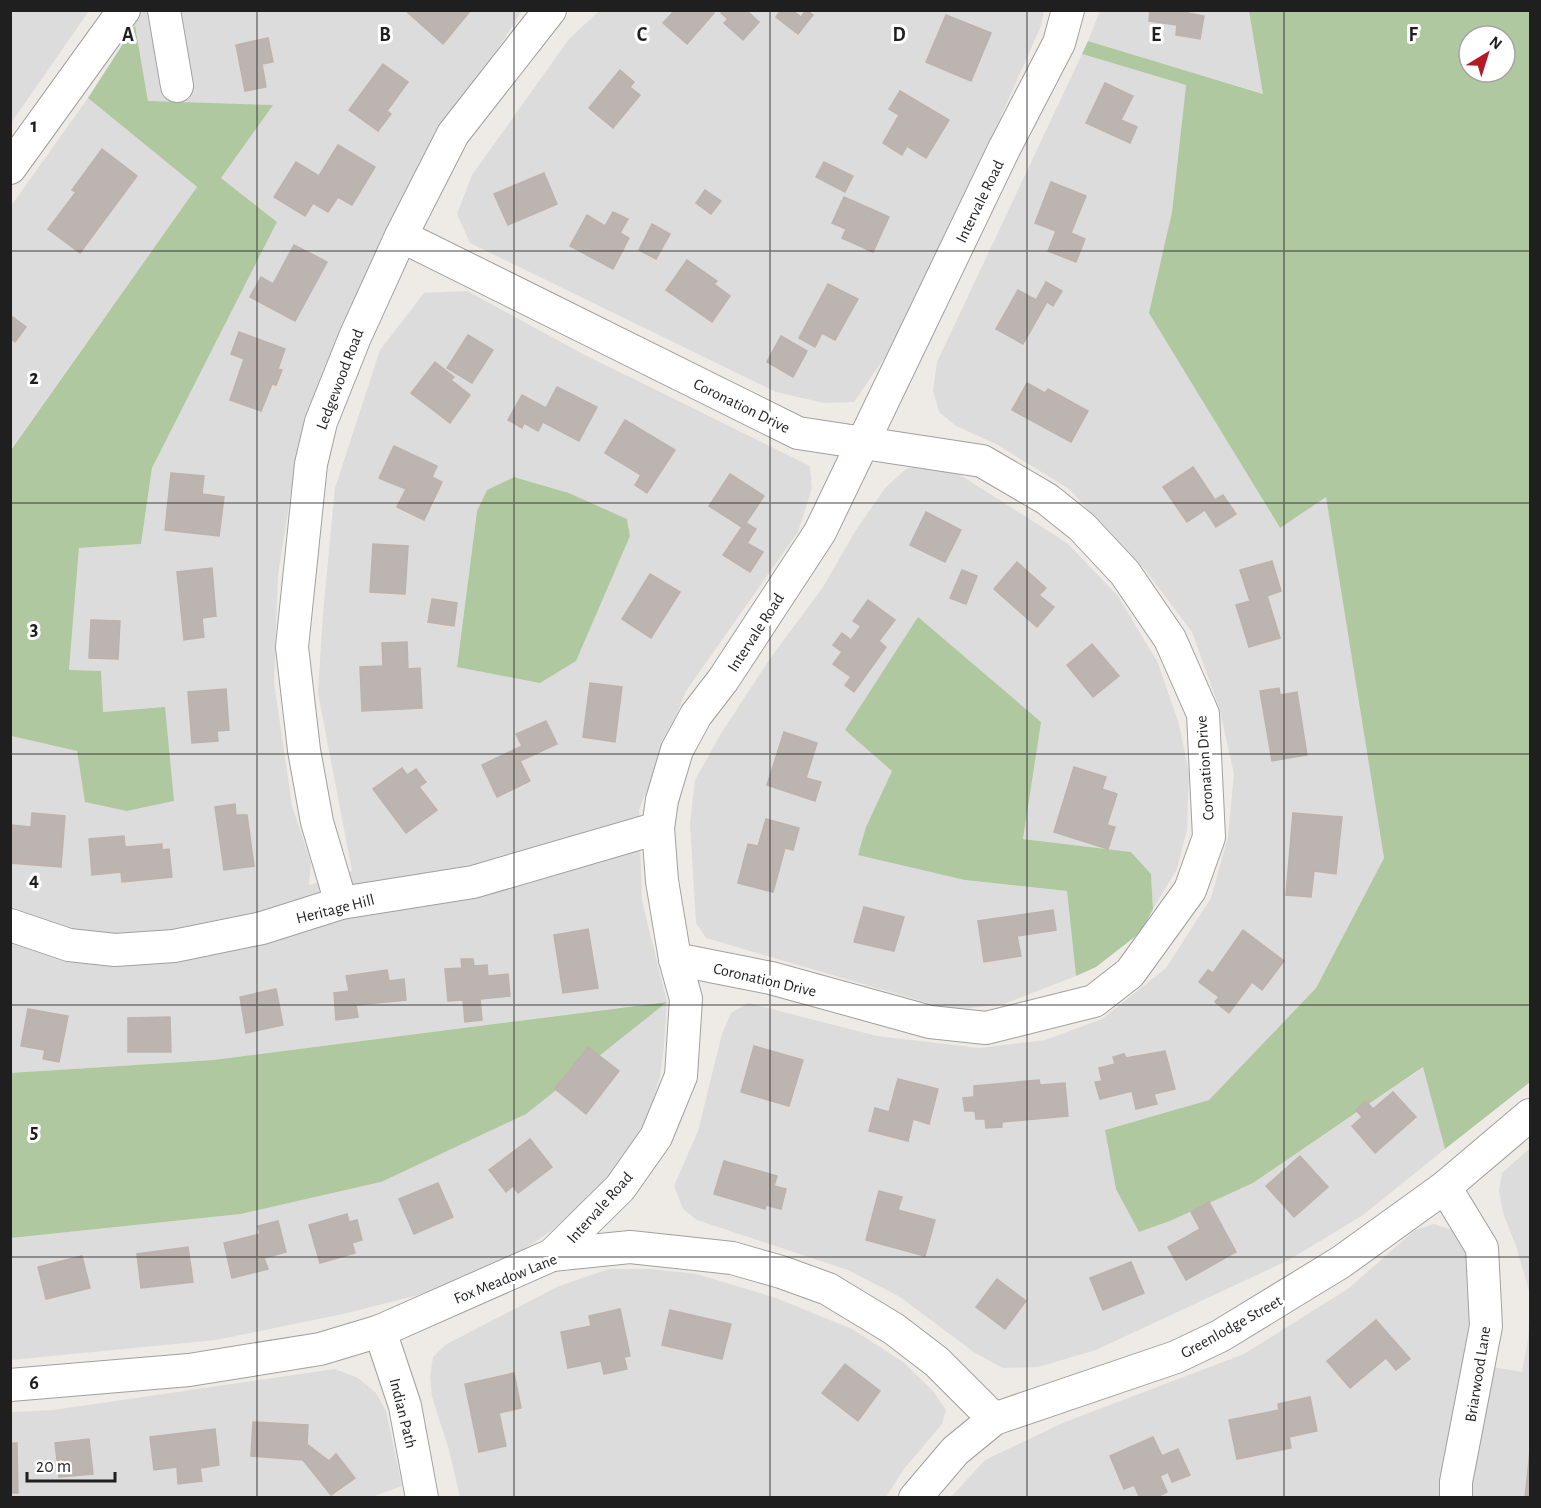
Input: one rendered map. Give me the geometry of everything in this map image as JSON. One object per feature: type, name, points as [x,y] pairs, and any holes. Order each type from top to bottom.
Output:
[{"type":"street","points":[[10,168],[124,10]]},
{"type":"street","points":[[164,10],[177,86]]},
{"type":"street","name":"Ledgewood Road","points":[[341,903],[317,822],[304,750],[292,647],[311,464],[321,422],[355,337],[401,236],[453,134],[550,10]]},
{"type":"street","name":"Intervale Road","points":[[552,1255],[620,1188],[656,1137],[681,1076],[686,999],[675,959],[663,881],[658,828],[662,800],[677,750],[696,715],[723,680],[820,532],[1004,149],[1059,43],[1068,10]]},
{"type":"street","name":"Coronation Drive","points":[[401,236],[798,433],[982,461],[1047,499],[1082,527],[1125,573],[1170,639],[1203,714],[1209,837],[1190,890],[1130,973],[1094,1001],[986,1028],[930,1022],[771,978],[675,959]]},
{"type":"street","name":"Heritage Hill","points":[[10,925],[69,945],[116,950],[174,946],[251,930],[341,903],[473,882],[658,828]]},
{"type":"street","name":"Greenlodge Street","points":[[915,1497],[955,1451],[994,1419],[1176,1357],[1220,1335],[1341,1262],[1445,1187],[1530,1115]]},
{"type":"street","name":"Briarwood Lane","points":[[1445,1187],[1482,1248],[1486,1326],[1456,1482],[1456,1497]]},
{"type":"street","name":"Fox Meadow Lane","points":[[10,1384],[189,1370],[320,1349],[380,1331],[552,1255],[630,1247],[732,1258],[828,1289],[894,1329],[937,1362],[994,1419]]},
{"type":"street","name":"Indian Path","points":[[380,1331],[405,1406],[422,1497]]},
{"type":"shaded area","points":[[10,11],[89,11],[11,123]]},
{"type":"shaded area","points":[[133,11],[522,11],[427,160],[337,347],[295,467],[278,575],[274,682],[292,806],[311,863],[309,885],[352,871],[318,693],[335,488],[380,350],[424,293],[467,291],[583,354],[810,466],[812,488],[798,532],[686,691],[639,810],[642,901],[667,1002],[664,1046],[660,1077],[647,1119],[607,1182],[551,1231],[505,1262],[450,1287],[343,1314],[216,1340],[11,1360],[11,1238],[241,1214],[381,1182],[665,1002],[213,1060],[11,1073],[11,736],[77,751],[127,811],[174,801],[69,670],[79,548],[141,544],[152,468],[277,222],[221,178],[148,101]],"holes":[[[514,477],[569,493],[627,519],[630,536],[613,573],[457,666],[477,511],[487,490]]]},
{"type":"shaded area","points":[[599,11],[1044,11],[1041,26],[949,233],[896,341],[854,402],[824,403],[776,392],[470,243],[457,214],[472,175],[569,39]]},
{"type":"shaded area","points":[[1100,11],[1249,11],[1264,94],[1088,41]]},
{"type":"shaded area","points":[[1082,54],[1186,85],[1172,212],[1150,313],[1279,527],[1326,496],[1384,858],[1316,988],[1209,1100],[1105,1130],[1139,1232],[1170,1221],[1253,1183],[1424,1067],[1445,1149],[1363,1215],[1289,1260],[1096,1350],[1038,1367],[1003,1368],[975,1353],[900,1297],[848,1270],[697,1220],[683,1209],[674,1186],[698,1131],[722,1034],[731,1013],[748,1003],[877,1036],[980,1048],[1045,1040],[1102,1019],[1166,968],[1211,898],[1228,837],[1234,774],[1219,707],[1192,632],[1146,571],[1069,489],[998,445],[956,426],[939,412],[933,390],[937,362]]},
{"type":"shaded area","points":[[88,98],[197,187],[11,449],[11,206]]},
{"type":"shaded area","points":[[930,463],[962,476],[1067,543],[1118,596],[1158,663],[1179,724],[1189,773],[1187,829],[1177,869],[1153,909],[1151,874],[1131,852],[1023,839],[1040,722],[917,617],[892,771],[866,827],[965,880],[1067,891],[1076,976],[1004,1004],[952,1010],[706,938],[696,923],[690,824],[695,780],[722,732],[769,660],[823,587],[856,530],[885,488],[906,469]]},
{"type":"shaded area","points":[[1530,1148],[1530,1294],[1516,1246],[1503,1213],[1499,1191],[1502,1173]]},
{"type":"shaded area","points":[[1434,1224],[1455,1231],[1472,1261],[1470,1316],[1463,1362],[1522,1372],[1528,1340],[1530,1298],[1530,1497],[950,1498],[985,1460],[1065,1422],[1244,1354],[1349,1288],[1415,1230]]},
{"type":"shaded area","points":[[609,1269],[650,1269],[697,1274],[776,1298],[852,1329],[903,1362],[933,1391],[946,1410],[942,1424],[904,1469],[886,1497],[460,1497],[449,1450],[432,1397],[430,1377],[433,1357],[445,1345],[559,1286]]},
{"type":"shaded area","points":[[335,1369],[358,1378],[376,1393],[386,1411],[402,1486],[369,1498],[11,1498],[11,1412],[53,1410]]},
{"type":"green space","points":[[1249,11],[1530,11],[1530,1082],[1445,1149],[1423,1067],[1253,1183],[1170,1221],[1139,1232],[1116,1189],[1105,1130],[1209,1100],[1316,988],[1384,858],[1326,497],[1280,528],[1149,313],[1172,212],[1186,85],[1082,54],[1088,41],[1263,94]]},
{"type":"green space","points":[[135,25],[148,101],[273,105],[221,178],[277,222],[152,468],[141,544],[79,548],[69,670],[101,671],[103,712],[165,707],[174,801],[127,811],[85,802],[77,751],[11,736],[11,450],[197,187],[88,98]]},
{"type":"green space","points":[[514,477],[569,493],[627,519],[630,536],[576,661],[540,683],[457,667],[477,511],[487,490]]},
{"type":"green space","points":[[918,617],[1041,722],[1023,839],[1131,852],[1151,874],[1153,909],[1141,932],[1096,967],[1076,976],[1067,891],[965,880],[858,855],[866,827],[892,771],[845,730]]},
{"type":"green space","points":[[667,1002],[526,1114],[381,1182],[241,1214],[11,1238],[10,1073],[213,1060]]},
{"type":"building","points":[[405,10],[471,10],[443,44]]},
{"type":"building","points":[[675,10],[712,10],[714,13],[687,44],[663,23]]},
{"type":"building","points":[[723,10],[746,10],[759,22],[743,40],[724,23],[728,19],[721,13]]},
{"type":"building","points":[[781,10],[792,10],[801,17],[806,10],[813,15],[798,34],[776,17]]},
{"type":"building","points":[[1150,10],[1188,10],[1188,13],[1204,16],[1200,39],[1176,35],[1177,25],[1149,21]]},
{"type":"building","points":[[946,15],[991,33],[971,81],[926,62]]},
{"type":"building","points":[[268,38],[273,62],[262,64],[266,87],[245,91],[236,45]]},
{"type":"building","points":[[383,64],[408,82],[387,111],[391,114],[378,131],[349,110]]},
{"type":"building","points":[[620,70],[634,82],[630,87],[640,95],[613,128],[589,108]]},
{"type":"building","points":[[1105,83],[1133,96],[1121,120],[1137,127],[1130,143],[1086,123]]},
{"type":"building","points":[[900,91],[949,120],[926,158],[907,146],[902,155],[883,143],[899,115],[889,109]]},
{"type":"building","points":[[338,145],[375,167],[352,205],[338,197],[328,212],[313,203],[305,216],[274,197],[296,162],[319,176]]},
{"type":"building","points":[[102,149],[137,176],[80,253],[48,229],[76,192],[72,190]]},
{"type":"building","points":[[824,162],[853,176],[845,192],[816,177]]},
{"type":"building","points":[[544,173],[557,204],[508,225],[494,194]]},
{"type":"building","points":[[1051,182],[1086,196],[1071,233],[1085,239],[1076,262],[1048,251],[1056,231],[1035,223]]},
{"type":"building","points":[[705,190],[721,201],[711,214],[696,203]]},
{"type":"building","points":[[844,197],[889,217],[873,252],[842,238],[846,229],[832,223]]},
{"type":"building","points":[[613,212],[628,219],[620,233],[629,238],[613,269],[570,246],[587,215],[605,226]]},
{"type":"building","points":[[652,224],[670,234],[656,259],[639,250]]},
{"type":"building","points":[[294,245],[327,262],[295,321],[250,297],[261,277],[273,284]]},
{"type":"building","points":[[687,260],[717,281],[714,284],[730,296],[712,322],[666,290]]},
{"type":"building","points":[[1046,282],[1062,291],[1053,306],[1047,302],[1023,344],[996,329],[1018,290],[1036,300]]},
{"type":"building","points":[[828,284],[858,299],[835,340],[822,333],[815,347],[799,338]]},
{"type":"building","points":[[10,315],[26,327],[15,342],[10,338]]},
{"type":"building","points":[[239,332],[285,349],[278,369],[282,370],[276,385],[272,384],[261,411],[230,400],[244,359],[231,354]]},
{"type":"building","points":[[468,335],[493,350],[472,383],[447,368]]},
{"type":"building","points":[[781,336],[807,351],[793,377],[767,362]]},
{"type":"building","points":[[435,362],[454,377],[451,380],[470,395],[450,423],[411,393]]},
{"type":"building","points":[[1027,383],[1045,393],[1048,389],[1088,411],[1071,442],[1012,410]]},
{"type":"building","points":[[557,387],[597,407],[579,441],[543,422],[538,431],[524,423],[522,428],[508,420],[522,395],[546,408]]},
{"type":"building","points":[[625,420],[675,450],[647,493],[635,485],[641,475],[605,453]]},
{"type":"building","points":[[394,446],[437,466],[432,477],[442,482],[424,520],[397,507],[406,489],[379,478]]},
{"type":"building","points":[[1193,467],[1215,500],[1223,495],[1236,514],[1216,527],[1205,510],[1187,522],[1163,487]]},
{"type":"building","points":[[171,473],[204,476],[202,494],[224,497],[219,536],[165,530]]},
{"type":"building","points":[[730,474],[764,496],[746,523],[756,529],[747,543],[763,552],[750,572],[723,555],[742,527],[709,506]]},
{"type":"building","points":[[926,512],[961,530],[945,562],[910,545]]},
{"type":"building","points":[[373,544],[408,546],[405,594],[370,592]]},
{"type":"building","points":[[1272,561],[1281,591],[1267,596],[1280,638],[1249,647],[1236,605],[1250,601],[1240,570]]},
{"type":"building","points":[[1017,562],[1046,588],[1039,595],[1054,607],[1037,627],[994,589]]},
{"type":"building","points":[[212,568],[216,616],[202,618],[204,637],[184,640],[177,572]]},
{"type":"building","points":[[962,570],[977,576],[966,604],[950,598]]},
{"type":"building","points":[[650,574],[680,592],[651,638],[622,619]]},
{"type":"building","points":[[432,599],[457,603],[454,626],[428,622]]},
{"type":"building","points":[[868,600],[895,620],[879,641],[886,647],[854,692],[845,685],[851,677],[833,664],[842,652],[833,645],[842,633],[851,640],[861,626],[853,621]]},
{"type":"building","points":[[91,620],[120,621],[118,659],[89,658]]},
{"type":"building","points":[[407,642],[408,669],[420,668],[422,708],[362,711],[360,667],[383,666],[382,643]]},
{"type":"building","points":[[1092,644],[1119,676],[1093,697],[1067,665]]},
{"type":"building","points":[[590,683],[622,687],[615,742],[583,737]]},
{"type":"building","points":[[1279,688],[1280,695],[1297,692],[1307,755],[1272,761],[1260,691]]},
{"type":"building","points":[[226,689],[229,730],[217,731],[218,741],[192,743],[188,692]]},
{"type":"building","points":[[546,721],[557,744],[520,761],[530,781],[497,797],[482,765],[522,746],[516,734]]},
{"type":"building","points":[[784,732],[817,743],[806,778],[821,782],[815,801],[767,785]]},
{"type":"building","points":[[1074,767],[1106,777],[1102,789],[1117,794],[1107,825],[1115,827],[1108,849],[1054,832]]},
{"type":"building","points":[[402,768],[407,775],[416,769],[426,782],[419,787],[437,810],[406,833],[373,789]]},
{"type":"building","points":[[235,804],[236,815],[247,815],[254,866],[224,870],[215,807]]},
{"type":"building","points":[[32,813],[65,816],[61,867],[10,863],[12,825],[31,827]]},
{"type":"building","points":[[1293,813],[1342,817],[1336,874],[1314,871],[1311,897],[1286,895]]},
{"type":"building","points":[[766,819],[799,828],[793,850],[785,848],[773,892],[738,883],[748,844],[758,846]]},
{"type":"building","points":[[124,836],[125,847],[162,844],[162,850],[169,849],[172,877],[122,882],[121,872],[92,875],[89,839]]},
{"type":"building","points":[[864,907],[904,917],[894,951],[854,942]]},
{"type":"building","points":[[1053,910],[1056,930],[1017,936],[1021,956],[984,962],[978,921]]},
{"type":"building","points":[[588,929],[598,988],[563,993],[554,935]]},
{"type":"building","points":[[1243,930],[1284,961],[1262,990],[1252,982],[1229,1013],[1215,1002],[1219,997],[1199,982],[1208,970],[1213,973]]},
{"type":"building","points":[[461,959],[473,959],[474,966],[487,965],[488,976],[508,974],[510,996],[480,999],[482,1020],[465,1022],[463,1000],[448,1001],[445,969],[462,968]]},
{"type":"building","points":[[387,970],[389,981],[404,979],[406,1000],[356,1005],[358,1017],[336,1020],[334,993],[349,991],[346,976]]},
{"type":"building","points":[[276,989],[283,1025],[246,1033],[240,997]]},
{"type":"building","points":[[28,1009],[68,1016],[59,1062],[43,1059],[45,1050],[21,1046]]},
{"type":"building","points":[[170,1017],[171,1052],[128,1052],[128,1018]]},
{"type":"building","points":[[754,1046],[803,1060],[789,1106],[741,1092]]},
{"type":"building","points":[[588,1047],[619,1071],[586,1114],[555,1089]]},
{"type":"building","points":[[1165,1051],[1175,1089],[1154,1094],[1157,1104],[1136,1109],[1132,1091],[1100,1099],[1095,1082],[1102,1081],[1099,1068],[1115,1064],[1113,1057],[1124,1054],[1126,1058]]},
{"type":"building","points":[[898,1079],[938,1089],[929,1124],[913,1119],[908,1141],[869,1131],[875,1108],[889,1112]]},
{"type":"building","points":[[1039,1080],[1040,1085],[1065,1083],[1068,1116],[1002,1122],[1002,1127],[986,1128],[985,1119],[976,1119],[975,1111],[965,1111],[963,1098],[974,1097],[974,1086]]},
{"type":"building","points":[[1393,1092],[1416,1117],[1375,1153],[1352,1126],[1362,1117],[1356,1110],[1366,1101],[1373,1109]]},
{"type":"building","points":[[530,1139],[552,1167],[518,1193],[513,1186],[506,1192],[489,1170]]},
{"type":"building","points":[[1300,1156],[1328,1187],[1294,1217],[1266,1186]]},
{"type":"building","points":[[724,1161],[777,1176],[774,1186],[786,1189],[781,1209],[766,1205],[765,1209],[714,1194]]},
{"type":"building","points":[[438,1183],[453,1217],[414,1234],[399,1199]]},
{"type":"building","points":[[879,1191],[902,1197],[898,1210],[935,1220],[925,1256],[866,1240]]},
{"type":"building","points":[[1209,1202],[1236,1252],[1186,1280],[1168,1247],[1200,1229],[1191,1212]]},
{"type":"building","points":[[347,1214],[349,1222],[357,1220],[362,1240],[352,1243],[355,1253],[320,1263],[309,1225]]},
{"type":"building","points":[[278,1221],[286,1252],[264,1258],[268,1269],[232,1278],[224,1243],[260,1234],[258,1226]]},
{"type":"building","points":[[188,1247],[193,1282],[141,1288],[137,1254]]},
{"type":"building","points":[[82,1256],[90,1288],[46,1299],[38,1267]]},
{"type":"building","points":[[1131,1262],[1144,1293],[1103,1310],[1090,1278]]},
{"type":"building","points":[[997,1279],[1026,1301],[1005,1329],[976,1307]]},
{"type":"building","points":[[620,1309],[630,1356],[624,1357],[627,1369],[604,1374],[601,1361],[568,1368],[561,1332],[591,1326],[589,1316]]},
{"type":"building","points":[[670,1310],[731,1324],[722,1359],[662,1345]]},
{"type":"building","points":[[1376,1320],[1410,1359],[1396,1370],[1386,1358],[1350,1388],[1327,1361]]},
{"type":"building","points":[[845,1364],[880,1391],[858,1421],[822,1393]]},
{"type":"building","points":[[514,1373],[521,1408],[499,1413],[506,1446],[479,1452],[465,1384]]},
{"type":"building","points":[[1310,1397],[1317,1431],[1289,1437],[1291,1448],[1237,1459],[1229,1420],[1279,1410],[1278,1404]]},
{"type":"building","points":[[253,1422],[308,1425],[307,1444],[329,1461],[336,1454],[355,1478],[331,1495],[303,1460],[251,1456]]},
{"type":"building","points":[[215,1429],[219,1465],[200,1468],[202,1481],[178,1484],[177,1467],[154,1470],[150,1437]]},
{"type":"building","points":[[1153,1437],[1162,1456],[1178,1449],[1190,1475],[1172,1482],[1168,1472],[1160,1476],[1167,1492],[1155,1498],[1140,1498],[1134,1485],[1124,1489],[1110,1456]]},
{"type":"building","points":[[89,1439],[93,1474],[59,1477],[55,1443]]},
{"type":"building","points":[[10,1443],[17,1443],[18,1493],[10,1493]]},
{"type":"building","points":[[1530,1451],[1530,1498],[1525,1498]]}]
